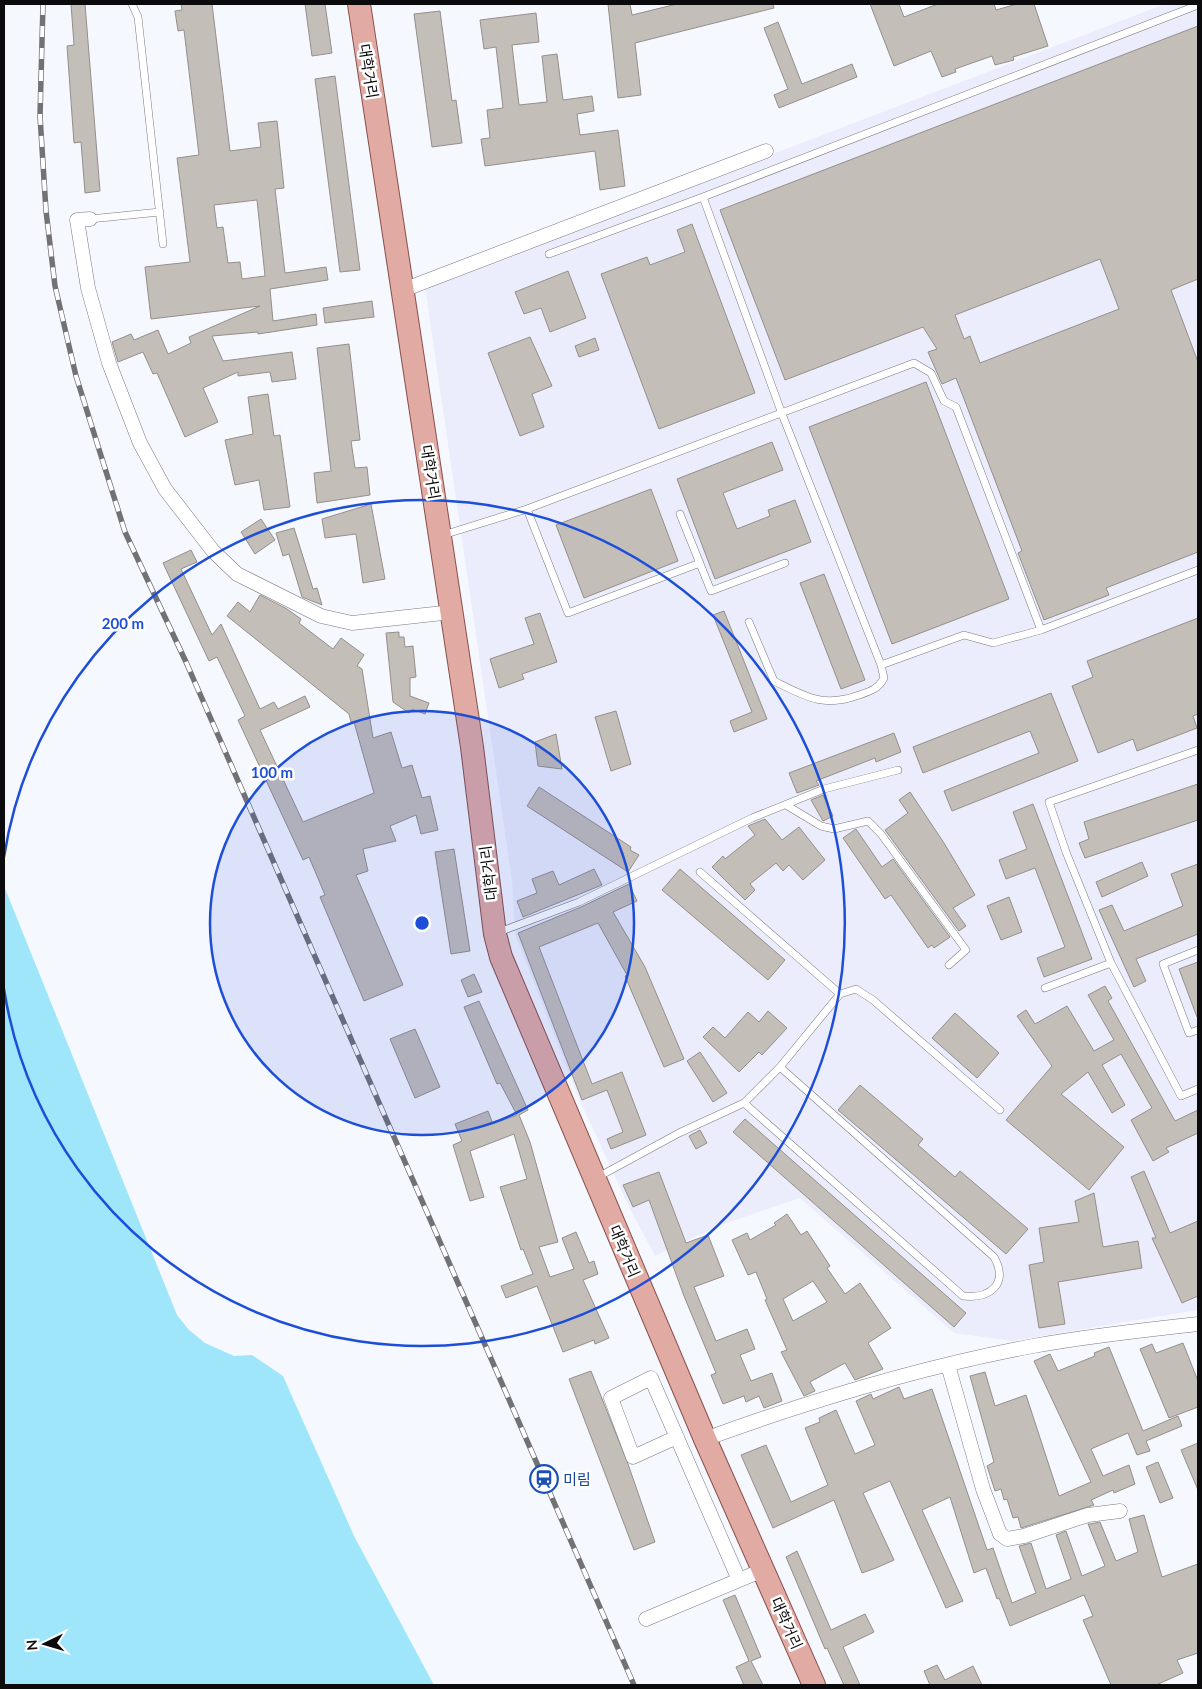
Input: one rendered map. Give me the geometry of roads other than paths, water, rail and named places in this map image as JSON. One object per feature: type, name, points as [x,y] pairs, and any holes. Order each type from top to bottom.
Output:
[{"type":"main road","name":"대학거리","points":[[360,4],[476,772],[495,934],[508,974],[705,1439],[814,1685]]},
{"type":"street","points":[[403,290],[766,151]]},
{"type":"street","points":[[90,219],[77,220],[88,288],[109,363],[140,443],[165,489],[213,550],[237,574],[321,616],[352,623],[452,612]]},
{"type":"street","points":[[705,1439],[792,1408],[948,1365],[1034,1346],[1162,1327],[1198,1324]]},
{"type":"street","points":[[948,1365],[983,1489],[1000,1534],[1007,1539],[1024,1536],[1088,1515],[1120,1511]]},
{"type":"street","points":[[677,1437],[633,1456],[611,1398],[651,1378],[677,1437],[739,1580]]},
{"type":"street","points":[[646,1618],[763,1570]]},
{"type":"lane","points":[[132,4],[138,17],[163,244]]},
{"type":"lane","points":[[549,254],[703,197],[1198,5]]},
{"type":"lane","points":[[703,197],[782,414],[881,665],[884,678],[878,688],[844,701],[826,702],[808,698],[774,681],[749,622]]},
{"type":"lane","points":[[90,219],[160,212]]},
{"type":"lane","points":[[440,536],[527,509],[914,363],[931,373],[944,400],[956,407],[1041,630]]},
{"type":"lane","points":[[527,509],[568,613],[700,563]]},
{"type":"lane","points":[[680,514],[711,591],[785,563]]},
{"type":"lane","points":[[881,665],[964,635],[993,643],[1041,630],[1198,570]]},
{"type":"lane","points":[[1198,750],[1050,802],[1066,852],[1111,963],[1181,1096],[1198,1089]]},
{"type":"lane","points":[[495,934],[579,902],[752,818],[824,790],[898,770]]},
{"type":"lane","points":[[786,805],[821,826],[834,829],[868,821],[881,834],[966,950],[949,965]]},
{"type":"lane","points":[[700,872],[840,994]]},
{"type":"lane","points":[[1198,950],[1163,964],[1189,1033],[1198,1030]]},
{"type":"lane","points":[[1045,988],[1111,963]]},
{"type":"lane","points":[[595,1179],[679,1133],[744,1103],[780,1067],[840,994],[856,989],[873,1000],[1000,1110]]},
{"type":"lane","points":[[744,1103],[963,1296],[977,1297],[989,1292],[1000,1280],[1001,1269],[994,1257],[780,1067]]},
{"type":"water","points":[[4,886],[177,1315],[189,1330],[205,1343],[234,1356],[252,1355],[283,1376],[354,1536],[434,1685],[4,1685]]},
{"type":"railway","points":[[43,4],[40,116],[46,211],[55,286],[76,376],[125,532],[186,662],[634,1685]]},
{"type":"place","name":"미림","points":[[544,1479]]}]
